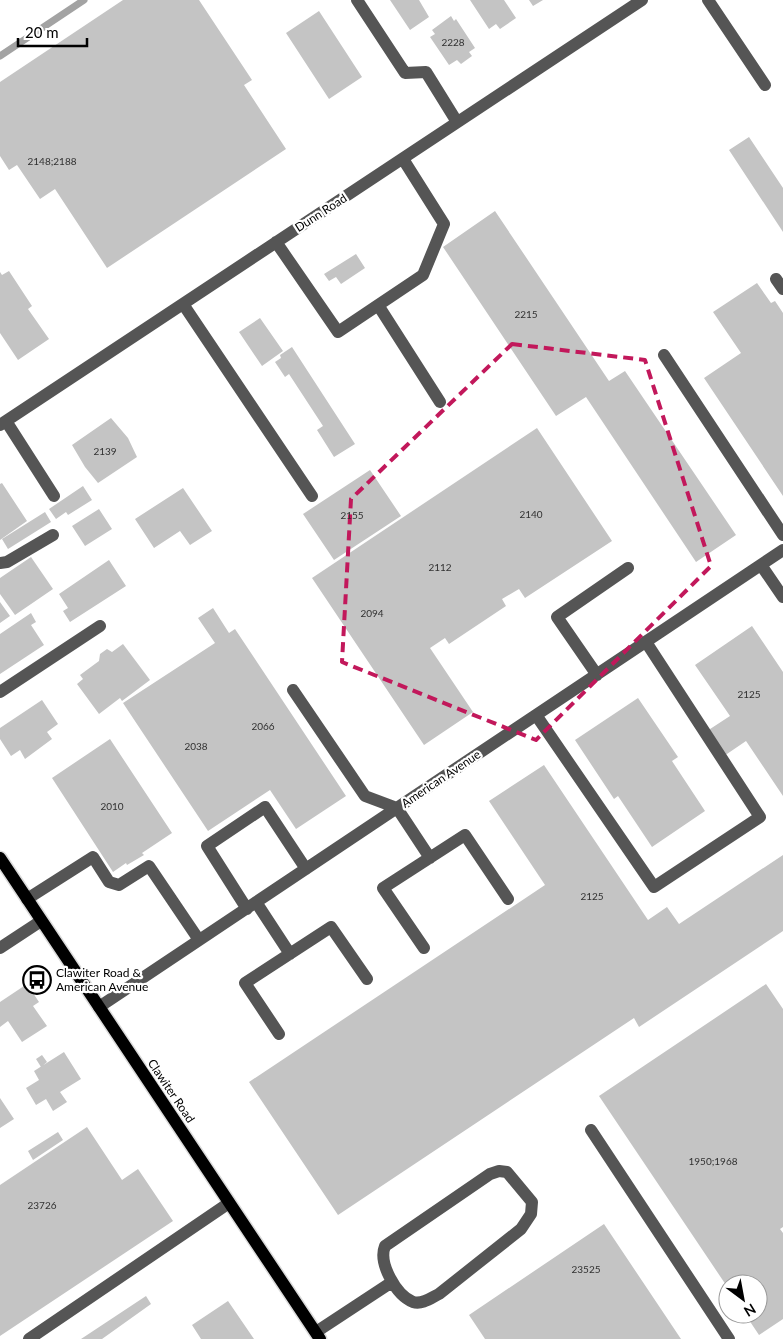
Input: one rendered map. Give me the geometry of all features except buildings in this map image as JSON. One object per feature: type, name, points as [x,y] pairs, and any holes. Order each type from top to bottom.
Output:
[{"type":"main road","name":"Clawiter Road","points":[[0,858],[318,1336]]},
{"type":"street","points":[[357,0],[405,73],[426,72],[457,122]]},
{"type":"street","name":"Dunn Road","points":[[3,423],[642,0]]},
{"type":"street","points":[[708,0],[764,85]]},
{"type":"street","points":[[276,242],[338,332],[423,275],[444,224],[403,158]]},
{"type":"street","points":[[183,304],[312,496]]},
{"type":"street","points":[[378,305],[440,402]]},
{"type":"street","points":[[664,355],[783,535]]},
{"type":"street","points":[[3,423],[54,496]]},
{"type":"street","points":[[0,563],[6,562],[53,535]]},
{"type":"street","name":"American Avenue","points":[[99,1007],[783,550]]},
{"type":"street","points":[[761,565],[783,597]]},
{"type":"street","points":[[597,675],[557,617],[628,568]]},
{"type":"street","points":[[0,692],[100,626]]},
{"type":"street","points":[[536,715],[654,887],[760,816],[646,642]]},
{"type":"street","points":[[293,690],[365,796],[397,808],[430,858]]},
{"type":"street","points":[[290,954],[251,906],[207,846],[265,807],[306,869]]},
{"type":"street","points":[[424,948],[383,888],[465,835],[508,899]]},
{"type":"street","points":[[27,899],[93,857],[108,882],[120,885],[149,866],[200,940]]},
{"type":"street","points":[[0,948],[42,920]]},
{"type":"street","points":[[278,1034],[245,984],[331,927],[367,979]]},
{"type":"street","points":[[591,1130],[729,1339]]},
{"type":"street","points":[[499,1170],[507,1172],[532,1202],[531,1214],[522,1228],[438,1294],[424,1302],[414,1302],[405,1296],[392,1282],[383,1261],[382,1253],[385,1246],[490,1174],[499,1170]]},
{"type":"street","points":[[36,1337],[229,1203]]},
{"type":"street","points":[[318,1336],[392,1282]]},
{"type":"highlighted area","points":[[512,344],[645,360],[711,566],[536,740],[342,662],[351,499]]},
{"type":"waterway","points":[[0,56],[84,0]]},
{"type":"place","name":"Clawiter Road & American Avenue","points":[[37,980]]}]
